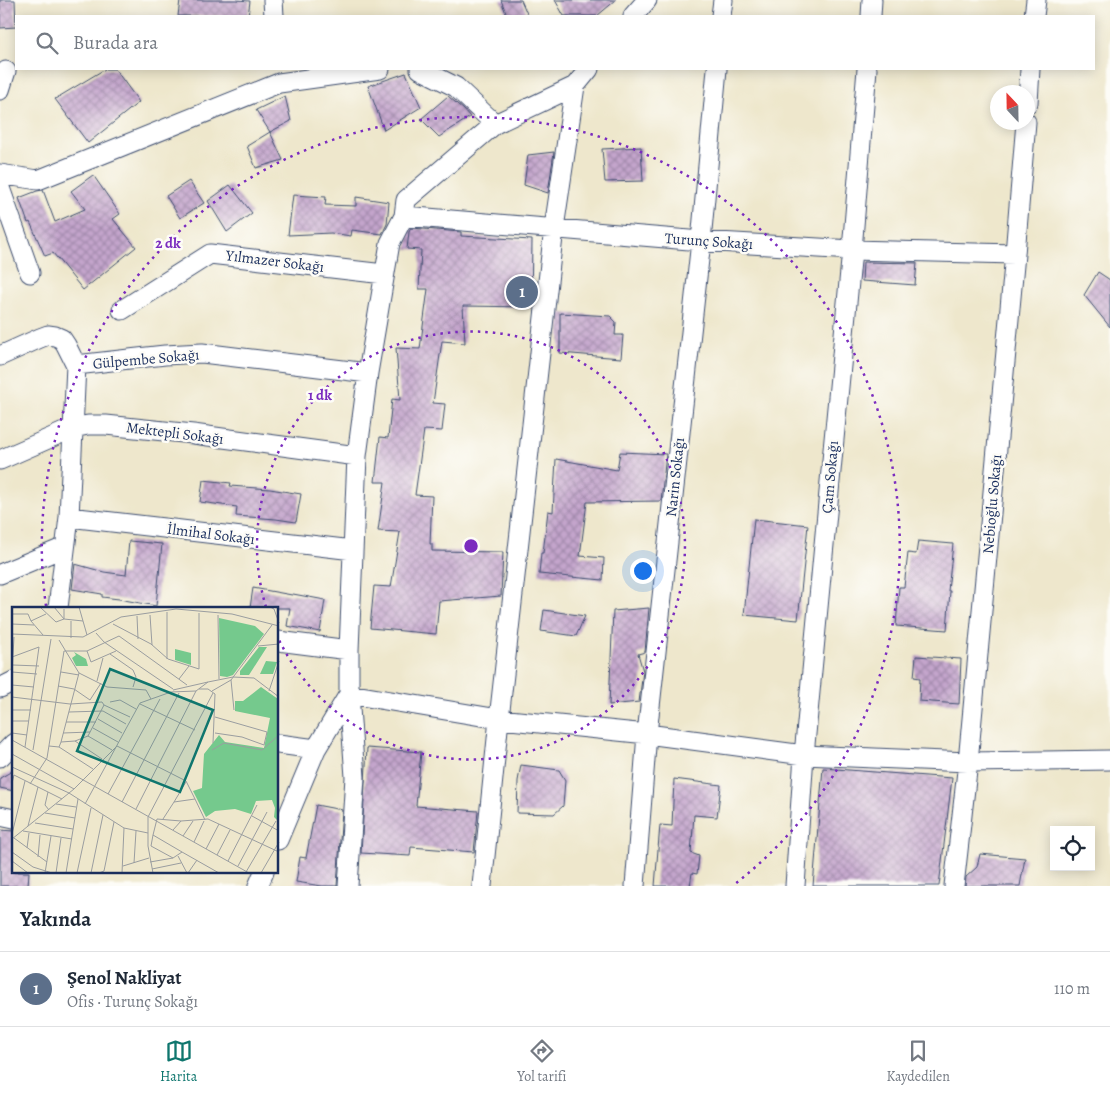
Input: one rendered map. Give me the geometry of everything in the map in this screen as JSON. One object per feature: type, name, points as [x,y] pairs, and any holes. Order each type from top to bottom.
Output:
[{"type":"street","points":[[274,0],[274,15]]},
{"type":"street","points":[[634,15],[647,0]]},
{"type":"street","points":[[722,15],[723,0]]},
{"type":"street","points":[[871,15],[872,0]]},
{"type":"street","points":[[1034,15],[1036,0]]},
{"type":"street","points":[[0,174],[38,180],[278,76],[365,70]]},
{"type":"street","points":[[422,70],[456,87],[495,124]]},
{"type":"street","points":[[348,886],[355,776],[349,694],[349,650],[357,456],[368,374],[390,243],[404,216],[406,200],[495,124],[574,86],[588,70]]},
{"type":"street","name":"Narin Sokağı","points":[[635,886],[648,734],[701,241],[717,70]]},
{"type":"street","name":"Çam Sokağı","points":[[795,886],[804,755],[852,250],[866,70]]},
{"type":"street","points":[[1029,85],[1030,70]]},
{"type":"street","points":[[0,90],[6,71]]},
{"type":"street","points":[[482,886],[554,228],[574,86]]},
{"type":"street","name":"Nebioğlu Sokağı","points":[[954,886],[968,762],[1016,254],[1025,130]]},
{"type":"street","points":[[0,188],[30,273]]},
{"type":"street","name":"Turunç Sokağı","points":[[404,216],[701,241],[852,250],[1016,254]]},
{"type":"street","name":"Yılmazer Sokağı","points":[[122,310],[210,254],[384,274]]},
{"type":"street","points":[[0,356],[48,335],[62,339],[76,365]]},
{"type":"street","name":"Gülpembe Sokağı","points":[[58,607],[69,517],[76,365],[164,355],[202,353],[368,374]]},
{"type":"street","name":"Mektepli Sokağı","points":[[0,460],[73,428],[88,425],[106,425],[193,434],[357,456]]},
{"type":"street","name":"İlmihal Sokağı","points":[[69,517],[353,550]]},
{"type":"street","points":[[0,574],[65,547]]},
{"type":"street","points":[[279,641],[349,650]]},
{"type":"street","points":[[0,688],[12,682]]},
{"type":"street","points":[[349,694],[499,719],[648,734],[804,755],[968,762],[1110,760]]},
{"type":"street","points":[[279,838],[316,749],[349,694]]},
{"type":"street","points":[[279,744],[316,749]]},
{"type":"street","points":[[0,757],[12,745]]},
{"type":"street","points":[[258,886],[263,874]]},
{"type":"building","points":[[0,0],[15,0],[15,27],[0,28]]},
{"type":"building","points":[[180,0],[250,1],[248,15],[178,15]]},
{"type":"building","points":[[501,0],[521,0],[528,15],[507,15]]},
{"type":"building","points":[[555,0],[616,0],[598,15],[563,15]]},
{"type":"building","points":[[103,70],[116,70],[139,102],[88,143],[55,99]]},
{"type":"building","points":[[406,73],[421,107],[384,130],[368,86]]},
{"type":"building","points":[[285,96],[291,121],[270,132],[256,110]]},
{"type":"building","points":[[448,96],[470,117],[439,137],[421,119]]},
{"type":"building","points":[[270,132],[283,160],[256,168],[247,146]]},
{"type":"building","points":[[641,147],[643,181],[605,182],[602,149]]},
{"type":"building","points":[[554,152],[548,193],[524,185],[528,155]]},
{"type":"building","points":[[93,175],[120,214],[113,219],[136,247],[83,290],[53,253],[45,256],[30,222],[28,223],[19,198],[43,190],[55,222],[85,209],[71,191]]},
{"type":"building","points":[[189,181],[204,203],[180,218],[166,196]]},
{"type":"building","points":[[230,185],[252,213],[227,232],[208,201]]},
{"type":"building","points":[[293,195],[326,197],[325,205],[356,206],[356,197],[389,202],[387,224],[382,234],[352,230],[351,236],[331,233],[288,235]]},
{"type":"building","points":[[411,228],[461,232],[461,236],[532,240],[531,307],[463,306],[465,343],[442,341],[433,403],[445,404],[442,431],[424,430],[415,495],[432,496],[430,544],[432,544],[432,551],[503,552],[501,596],[439,601],[436,634],[370,628],[374,586],[391,587],[400,532],[378,531],[385,482],[375,482],[380,437],[388,438],[392,399],[400,400],[396,348],[420,349],[428,289],[419,289],[421,250],[407,249]]},
{"type":"building","points":[[863,262],[917,263],[915,285],[862,281]]},
{"type":"building","points":[[1098,272],[1110,280],[1110,327],[1084,295]]},
{"type":"building","points":[[560,313],[610,316],[616,322],[615,335],[623,335],[621,358],[560,353]]},
{"type":"building","points":[[620,452],[666,454],[661,501],[587,502],[580,556],[604,558],[603,580],[539,574],[548,511],[553,512],[556,459],[617,470]]},
{"type":"building","points":[[203,480],[231,483],[230,486],[301,494],[296,522],[236,516],[237,507],[200,502]]},
{"type":"building","points":[[754,519],[808,525],[798,620],[744,615]]},
{"type":"building","points":[[129,541],[162,544],[156,606],[102,597],[102,594],[72,589],[75,564],[104,572],[126,575]]},
{"type":"building","points":[[918,541],[953,544],[948,591],[950,591],[947,630],[896,626],[899,587],[904,587],[908,553],[916,554]]},
{"type":"building","points":[[253,588],[325,600],[320,632],[287,626],[290,608],[250,607]]},
{"type":"building","points":[[649,608],[645,652],[638,654],[643,671],[639,702],[609,705],[613,611]]},
{"type":"building","points":[[544,610],[585,616],[576,636],[541,631]]},
{"type":"building","points":[[916,656],[961,659],[959,704],[919,701],[920,678],[914,677]]},
{"type":"building","points":[[367,748],[421,752],[416,806],[478,811],[474,852],[411,847],[410,856],[361,853]]},
{"type":"building","points":[[521,765],[559,770],[565,780],[563,806],[554,814],[517,813],[518,781]]},
{"type":"building","points":[[823,768],[952,778],[939,886],[813,886]]},
{"type":"building","points":[[12,771],[12,791],[0,788],[0,778]]},
{"type":"building","points":[[674,779],[721,785],[717,817],[694,815],[691,853],[699,856],[697,874],[692,873],[690,886],[655,886],[660,825],[672,826]]},
{"type":"building","points":[[316,805],[342,810],[337,886],[296,882],[300,857],[306,858]]},
{"type":"building","points":[[0,830],[12,831],[12,874],[29,874],[28,886],[0,886]]},
{"type":"building","points":[[980,854],[1025,858],[1020,886],[965,886],[966,877],[977,867]]},
{"type":"place","name":"Şenol Nakliyat","points":[[522,292]]}]
